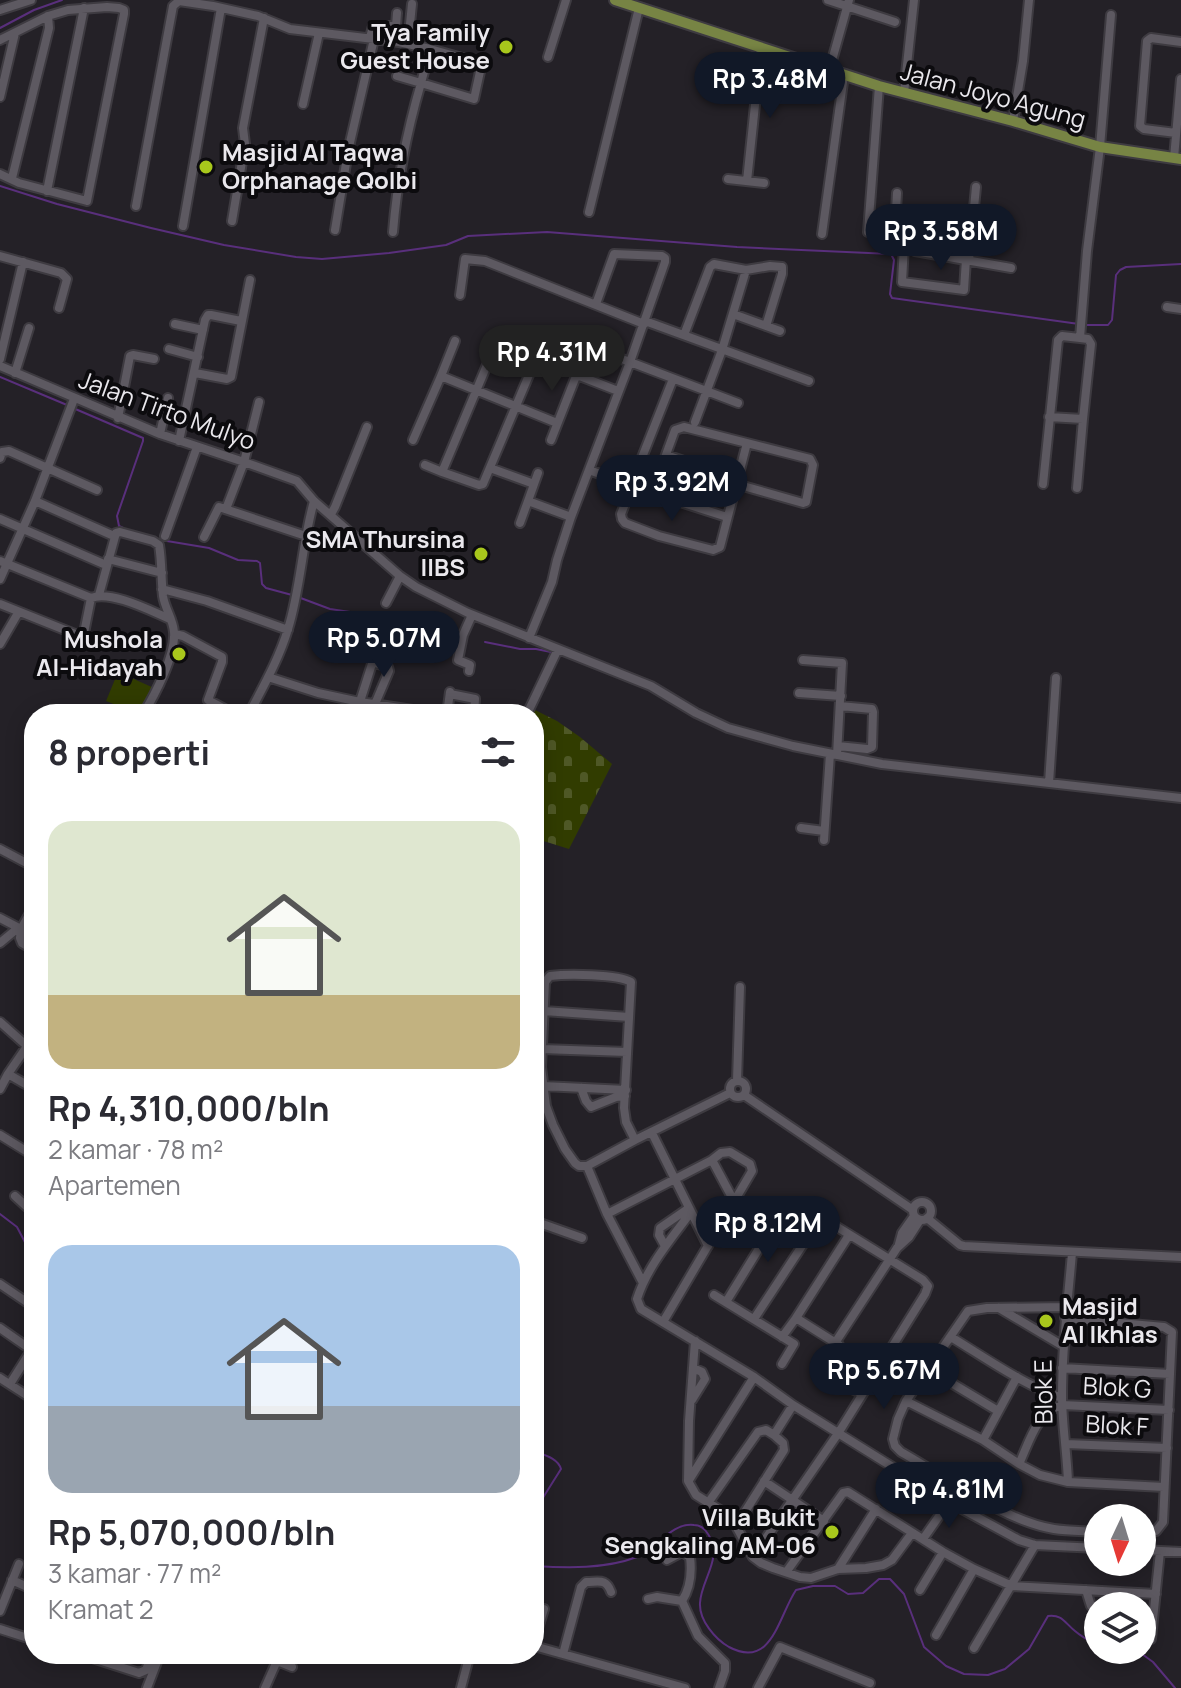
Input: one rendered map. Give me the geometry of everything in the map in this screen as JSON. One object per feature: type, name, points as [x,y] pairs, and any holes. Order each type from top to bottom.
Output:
[{"type":"main road","name":"Jalan Joyo Agung","points":[[615,0],[879,86],[1100,147],[1177,158]]},
{"type":"street","points":[[0,10],[15,2],[31,0]]},
{"type":"street","points":[[548,57],[566,0]]},
{"type":"street","points":[[828,0],[848,3],[895,22]]},
{"type":"street","points":[[904,93],[914,0]]},
{"type":"street","points":[[1013,121],[1029,0]]},
{"type":"street","points":[[136,206],[173,6],[179,1],[216,5],[264,18],[290,29],[408,44],[480,63],[481,67],[473,104],[397,76]]},
{"type":"street","points":[[829,71],[848,3]]},
{"type":"street","points":[[0,40],[68,4],[124,10],[87,201],[19,183],[0,174]]},
{"type":"street","points":[[408,44],[412,4]]},
{"type":"street","points":[[183,226],[216,5]]},
{"type":"street","points":[[47,191],[84,8]]},
{"type":"street","points":[[589,212],[639,8]]},
{"type":"street","points":[[335,230],[373,26],[396,26],[397,13]]},
{"type":"street","points":[[1077,488],[1091,344],[1081,329],[1111,15]]},
{"type":"street","points":[[12,178],[49,28],[48,16]]},
{"type":"street","points":[[232,221],[245,144],[243,128],[264,18]]},
{"type":"street","points":[[0,97],[15,33]]},
{"type":"street","points":[[303,104],[319,33]]},
{"type":"street","points":[[1176,133],[1140,126],[1147,41],[1151,38],[1181,42]]},
{"type":"street","points":[[747,181],[761,48]]},
{"type":"street","points":[[393,232],[400,176],[430,49]]},
{"type":"street","points":[[822,234],[844,75]]},
{"type":"street","points":[[1177,158],[1181,79]]},
{"type":"street","points":[[879,86],[868,232],[894,234]]},
{"type":"street","points":[[728,179],[764,183]]},
{"type":"street","points":[[904,245],[902,282],[964,290],[976,187]]},
{"type":"street","points":[[897,193],[894,234],[904,245],[915,251],[1011,268]]},
{"type":"street","points":[[896,211],[973,220]]},
{"type":"street","points":[[529,638],[552,582],[571,517],[630,362],[665,258],[614,254],[596,304]]},
{"type":"street","points":[[0,256],[65,275],[67,279],[59,308]]},
{"type":"street","points":[[460,295],[464,261],[468,258],[487,261],[809,381]]},
{"type":"street","points":[[0,359],[23,262]]},
{"type":"street","points":[[684,335],[711,265],[716,264],[746,270],[782,267],[766,326]]},
{"type":"street","points":[[695,422],[722,350],[746,270]]},
{"type":"street","points":[[195,373],[227,379],[231,377],[250,280]]},
{"type":"street","points":[[1167,307],[1181,309]]},
{"type":"street","points":[[733,314],[780,331]]},
{"type":"street","points":[[179,441],[208,315],[241,321]]},
{"type":"street","points":[[175,324],[203,330]]},
{"type":"street","points":[[15,373],[29,328]]},
{"type":"street","points":[[1043,484],[1058,340],[1081,329]]},
{"type":"street","points":[[413,440],[455,341]]},
{"type":"street","points":[[551,440],[587,348],[738,403]]},
{"type":"street","points":[[169,349],[198,357]]},
{"type":"street","points":[[442,472],[492,353]]},
{"type":"street","points":[[118,418],[130,356],[154,359]]},
{"type":"street","name":"Jalan Tirto Mulyo","points":[[0,366],[72,405],[118,418],[297,481],[314,501],[400,576],[435,598],[651,686],[728,728],[882,764],[1181,798]]},
{"type":"street","points":[[425,465],[483,484],[529,375]]},
{"type":"street","points":[[577,375],[618,391]]},
{"type":"street","points":[[441,376],[557,423]]},
{"type":"street","points":[[641,460],[673,379]]},
{"type":"street","points":[[160,434],[168,398]]},
{"type":"street","points":[[226,509],[244,462],[259,402]]},
{"type":"street","points":[[0,579],[4,562],[23,529],[72,405]]},
{"type":"street","points":[[1049,417],[1083,419]]},
{"type":"street","points":[[331,514],[367,427]]},
{"type":"street","points":[[652,493],[675,430],[684,427],[813,461],[808,499],[803,503],[666,455]]},
{"type":"street","points":[[632,486],[621,514],[625,523],[651,533],[717,549],[747,443]]},
{"type":"street","points":[[165,536],[197,447]]},
{"type":"street","points":[[0,458],[2,452],[9,451],[97,490]]},
{"type":"street","points":[[490,468],[534,484]]},
{"type":"street","points":[[589,470],[727,517]]},
{"type":"street","points":[[520,523],[538,473]]},
{"type":"street","points":[[35,501],[114,536]]},
{"type":"street","points":[[254,704],[288,630],[314,501]]},
{"type":"street","points":[[528,501],[571,517]]},
{"type":"street","points":[[204,537],[218,508],[306,536]]},
{"type":"street","points":[[0,519],[107,562],[162,573]]},
{"type":"street","points":[[0,604],[83,635],[114,536],[120,532],[155,542],[160,549],[166,610],[178,634],[222,657],[208,698],[215,704]]},
{"type":"street","points":[[4,562],[95,597],[129,602],[171,619]]},
{"type":"street","points":[[386,603],[400,576]]},
{"type":"street","points":[[166,589],[288,630]]},
{"type":"street","points":[[0,644],[18,613]]},
{"type":"street","points":[[469,671],[470,665],[458,660],[463,635],[472,615]]},
{"type":"street","points":[[148,704],[178,634]]},
{"type":"street","points":[[360,702],[378,645]]},
{"type":"street","points":[[532,704],[558,649]]},
{"type":"street","points":[[801,828],[824,835],[842,663],[803,660]]},
{"type":"street","points":[[268,677],[318,693],[375,704],[389,671],[388,667],[372,662]]},
{"type":"street","points":[[1049,783],[1056,678]]},
{"type":"street","points":[[448,704],[450,693],[475,699],[475,704]]},
{"type":"street","points":[[799,693],[872,709],[872,747],[835,752]]},
{"type":"street","points":[[0,849],[24,862]]},
{"type":"street","points":[[0,918],[20,928]]},
{"type":"street","points":[[0,943],[24,922]]},
{"type":"street","points":[[20,928],[24,942]]},
{"type":"street","points":[[629,1017],[544,1011],[545,982],[550,976],[622,978],[631,982],[629,1017],[627,1052],[621,1093],[625,1116],[635,1140]]},
{"type":"street","points":[[737,1081],[740,987]]},
{"type":"street","points":[[0,1022],[24,1043]]},
{"type":"street","points":[[544,1049],[627,1052]]},
{"type":"street","points":[[0,1089],[24,1050]]},
{"type":"street","points":[[8,1074],[24,1083]]},
{"type":"street","points":[[730,1093],[731,1084],[737,1081],[746,1087],[744,1095]]},
{"type":"street","points":[[544,1086],[621,1093]]},
{"type":"street","points":[[581,1088],[591,1107],[621,1093]]},
{"type":"street","points":[[544,1092],[548,1114],[565,1149],[579,1166],[587,1166],[730,1093]]},
{"type":"street","points":[[730,1093],[737,1098],[744,1095]]},
{"type":"street","points":[[744,1095],[960,1245],[1181,1257]]},
{"type":"street","points":[[652,1133],[708,1246]]},
{"type":"street","points":[[0,1135],[24,1150]]},
{"type":"street","points":[[607,1214],[721,1153],[730,1152],[752,1166],[735,1203],[663,1322]]},
{"type":"street","points":[[712,1160],[735,1203]]},
{"type":"street","points":[[587,1166],[607,1214],[643,1283]]},
{"type":"street","points":[[15,1196],[24,1204]]},
{"type":"street","points":[[726,1302],[784,1208],[794,1202],[923,1280],[928,1286],[839,1432],[753,1557]]},
{"type":"street","points":[[690,1210],[643,1283],[637,1299],[641,1309],[949,1502],[1019,1540],[1035,1545],[1084,1547]]},
{"type":"street","points":[[665,1246],[660,1228],[690,1210]]},
{"type":"street","points":[[835,1343],[897,1248],[909,1237],[918,1216]]},
{"type":"street","points":[[754,1319],[821,1217]]},
{"type":"street","points":[[544,1225],[582,1238]]},
{"type":"street","points":[[782,1337],[849,1235]]},
{"type":"street","name":"Blok E","points":[[1068,1253],[1062,1368],[1068,1482]]},
{"type":"street","points":[[0,1284],[24,1300]]},
{"type":"street","points":[[714,1295],[795,1345],[782,1364]]},
{"type":"street","points":[[1067,1307],[968,1311],[906,1401],[893,1439],[901,1452],[1000,1510],[1054,1529],[1084,1531]]},
{"type":"street","points":[[999,1308],[1063,1346]]},
{"type":"street","points":[[796,1318],[841,1348],[830,1371],[838,1382],[862,1394]]},
{"type":"street","points":[[1065,1318],[1168,1328],[1172,1332],[1163,1522],[1156,1531]]},
{"type":"street","points":[[0,1328],[24,1343]]},
{"type":"street","points":[[951,1337],[1062,1401],[1041,1419],[1019,1464]]},
{"type":"street","points":[[695,1341],[688,1481],[696,1495],[720,1510],[736,1526],[753,1557],[761,1563],[811,1578],[838,1569],[883,1565],[892,1560],[912,1533]]},
{"type":"street","points":[[10,1384],[24,1363]]},
{"type":"street","points":[[1062,1368],[1170,1374]]},
{"type":"street","points":[[928,1369],[998,1411]]},
{"type":"street","points":[[688,1481],[754,1377]]},
{"type":"street","points":[[983,1440],[1017,1377]]},
{"type":"street","points":[[0,1379],[24,1393]]},
{"type":"street","points":[[906,1401],[983,1440],[1040,1475],[1068,1482],[1164,1487]]},
{"type":"street","name":"Blok G","points":[[1062,1401],[1169,1410]]},
{"type":"street","points":[[774,1435],[793,1405]]},
{"type":"street","points":[[708,1503],[758,1432],[766,1430],[774,1435],[783,1443],[784,1450],[736,1526]]},
{"type":"street","name":"Blok F","points":[[1066,1444],[1167,1448]]},
{"type":"street","points":[[764,1481],[824,1521]]},
{"type":"street","points":[[787,1571],[845,1492],[943,1552],[1012,1586],[1116,1592]]},
{"type":"street","points":[[923,1539],[949,1502]]},
{"type":"street","points":[[838,1569],[876,1509]]},
{"type":"street","points":[[974,1648],[1035,1545]]},
{"type":"street","points":[[1156,1551],[1181,1552]]},
{"type":"street","points":[[1156,1594],[1160,1551]]},
{"type":"street","points":[[667,1560],[682,1552],[690,1557],[690,1584],[682,1601],[698,1636],[725,1663],[719,1688]]},
{"type":"street","points":[[920,1590],[943,1552]]},
{"type":"street","points":[[0,1611],[19,1564]]},
{"type":"street","points":[[936,1635],[974,1569]]},
{"type":"street","points":[[12,1580],[24,1585]]},
{"type":"street","points":[[563,1654],[581,1587],[586,1582],[605,1582],[611,1592]]},
{"type":"street","points":[[648,1599],[657,1597],[682,1601]]},
{"type":"street","points":[[0,1629],[24,1637]]},
{"type":"street","points":[[544,1647],[685,1688]]},
{"type":"street","points":[[758,1688],[780,1647],[870,1683]]},
{"type":"street","points":[[111,1664],[139,1673],[146,1670],[148,1664]]},
{"type":"street","points":[[147,1688],[156,1664]]},
{"type":"street","points":[[265,1688],[275,1664]]},
{"type":"street","points":[[288,1664],[292,1667]]},
{"type":"street","points":[[461,1688],[467,1664]]},
{"type":"green space","points":[[118,672],[154,688],[144,704],[114,704],[106,701]]},
{"type":"green space","points":[[544,714],[580,737],[612,764],[569,849],[544,841]]},
{"type":"waterway","points":[[0,28],[34,10],[62,0]]},
{"type":"waterway","points":[[0,186],[57,204],[224,245],[322,259],[446,245],[468,236],[547,232],[737,247],[891,254],[894,260],[892,298],[1079,324]]},
{"type":"waterway","points":[[1085,325],[1108,325],[1112,320],[1116,275],[1120,270],[1181,264]]},
{"type":"waterway","points":[[0,377],[67,405]]},
{"type":"waterway","points":[[73,408],[143,438],[117,516],[119,526],[123,528]]},
{"type":"waterway","points":[[155,539],[209,548],[238,560],[257,561],[260,563],[262,584],[266,588],[292,595]]},
{"type":"waterway","points":[[298,597],[330,609],[377,616],[458,636]]},
{"type":"waterway","points":[[485,642],[551,652]]},
{"type":"waterway","points":[[0,1214],[17,1227],[24,1240]]},
{"type":"waterway","points":[[544,1455],[554,1460],[561,1469],[544,1496]]},
{"type":"waterway","points":[[544,1566],[586,1567],[625,1561],[644,1553],[678,1528],[696,1525],[708,1534],[714,1552],[701,1594],[702,1616],[718,1639],[743,1652],[755,1652],[772,1637],[796,1590],[835,1586],[848,1594],[863,1593],[879,1579],[890,1579],[904,1594],[924,1647],[946,1666],[964,1674],[988,1675],[1005,1669],[1029,1649],[1048,1616],[1060,1618],[1084,1637]]},
{"type":"waterway","points":[[1155,1664],[1175,1688]]},
{"type":"place","name":"Tya Family Guest House","points":[[506,47]]},
{"type":"place","name":"Masjid Al Taqwa Orphanage Qolbi","points":[[206,167]]},
{"type":"place","name":"SMA Thursina IIBS","points":[[481,554]]},
{"type":"place","name":"Mushola Al-Hidayah","points":[[179,654]]},
{"type":"place","name":"Masjid Al Ikhlas","points":[[1046,1321]]},
{"type":"place","name":"Villa Bukit Sengkaling AM-06","points":[[832,1532]]}]
